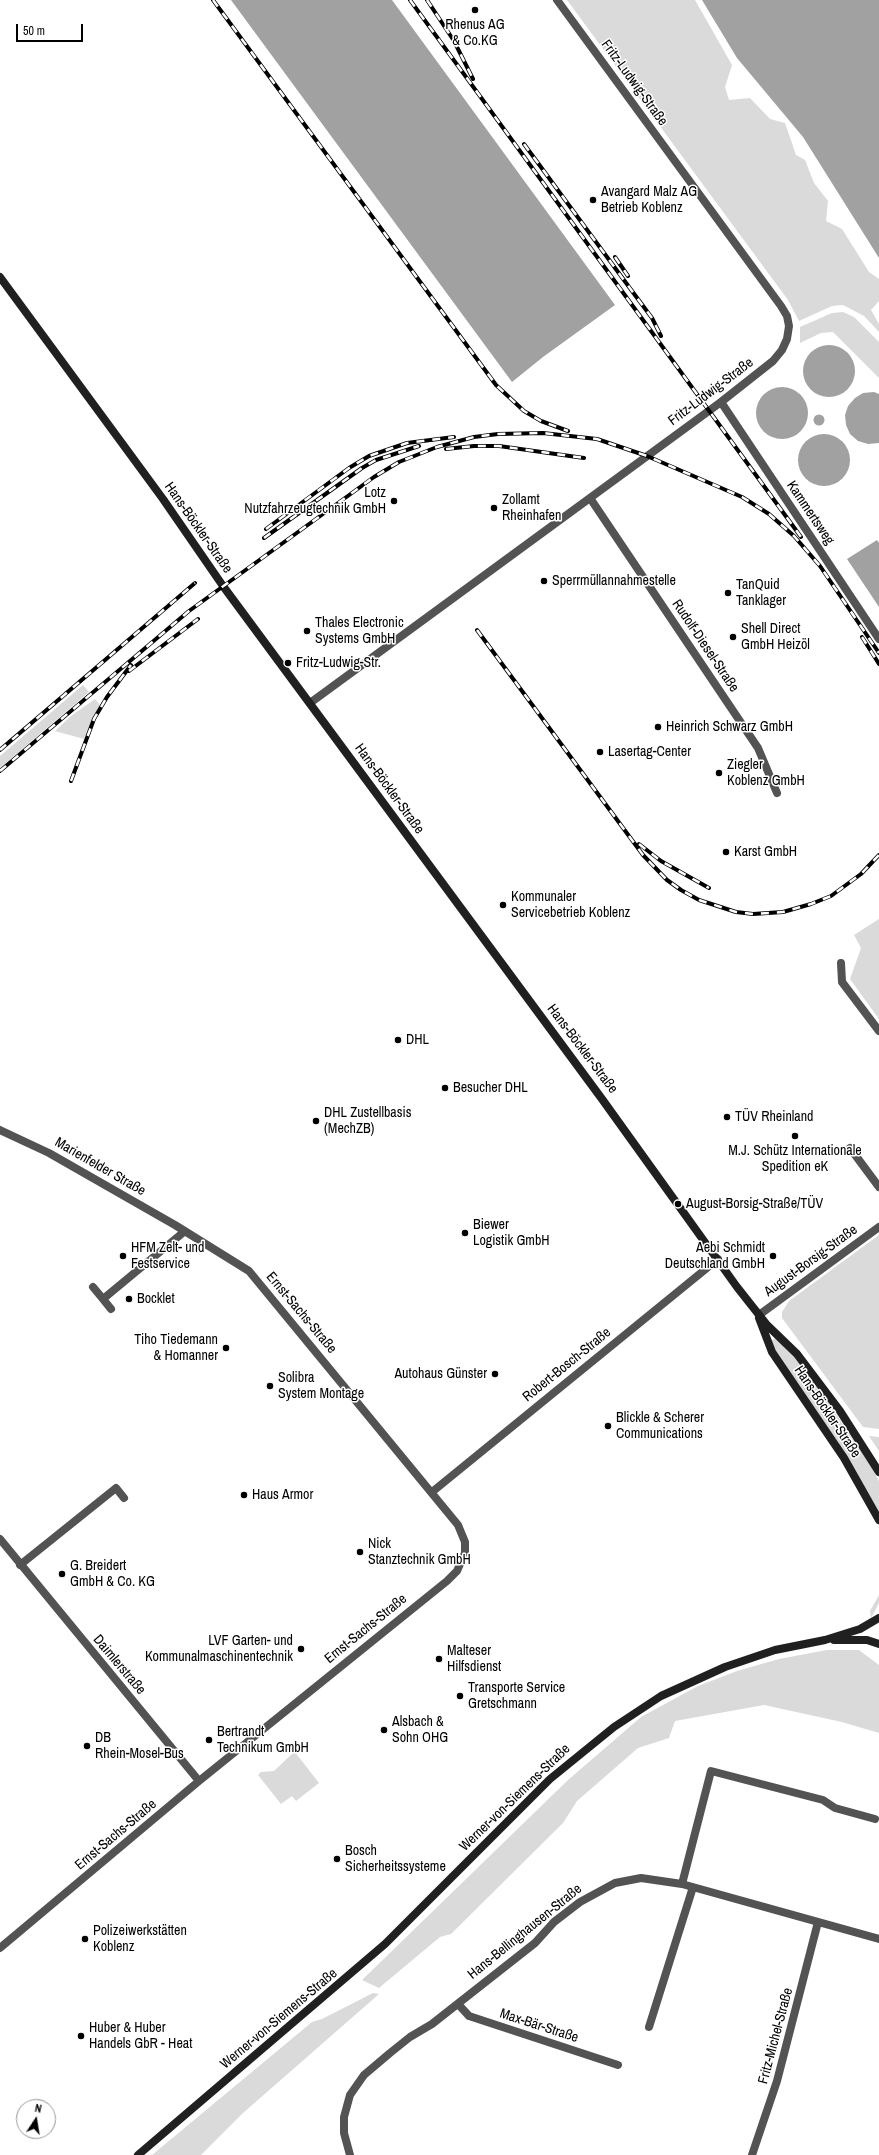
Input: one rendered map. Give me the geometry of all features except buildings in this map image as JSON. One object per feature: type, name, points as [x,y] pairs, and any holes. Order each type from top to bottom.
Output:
[{"type":"main road","name":"Hans-Böckler-Straße","points":[[0,277],[310,703],[602,1099],[759,1316],[802,1359],[853,1430],[879,1472]]},
{"type":"main road","name":"Hans-Böckler-Straße","points":[[759,1316],[772,1352],[844,1458],[879,1520]]},
{"type":"main road","name":"Werner-von-Siemens-Straße","points":[[138,2155],[385,1944],[550,1779],[589,1745],[641,1708],[686,1684],[755,1656],[825,1640],[860,1629],[879,1618]]},
{"type":"main road","name":"Werner-von-Siemens-Straße","points":[[825,1640],[860,1640],[879,1644]]},
{"type":"street","name":"Fritz-Ludwig-Straße","points":[[310,703],[720,402],[773,361],[782,350],[787,339],[789,326],[781,306],[557,0]]},
{"type":"street","name":"Kammertsweg","points":[[720,402],[879,639]]},
{"type":"street","name":"Rudolf-Diesel-Straße","points":[[590,498],[758,748],[777,793]]},
{"type":"street","points":[[841,963],[842,982],[879,1031]]},
{"type":"street","name":"Marienfelder Straße","points":[[0,1130],[49,1153],[185,1231],[249,1271]]},
{"type":"street","points":[[850,1148],[879,1187]]},
{"type":"street","name":"August-Borsig-Straße","points":[[759,1316],[879,1227]]},
{"type":"street","points":[[103,1299],[185,1231]]},
{"type":"street","name":"Robert-Bosch-Straße","points":[[432,1492],[718,1259]]},
{"type":"street","name":"Ernst-Sachs-Straße","points":[[0,1948],[199,1782],[457,1571],[465,1553],[462,1532],[432,1492],[249,1271]]},
{"type":"street","points":[[93,1287],[110,1309]]},
{"type":"street","points":[[20,1565],[116,1488],[124,1498]]},
{"type":"street","name":"Daimlerstraße","points":[[0,1539],[199,1782]]},
{"type":"street","points":[[682,1884],[711,1771],[823,1800],[835,1808],[875,1819]]},
{"type":"street","name":"Hans-Bellinghausen-Straße","points":[[350,2155],[346,2143],[343,2124],[350,2095],[364,2075],[390,2053],[458,2004],[535,1943],[554,1922],[602,1888],[625,1880],[641,1878],[693,1886],[879,1939]]},
{"type":"street","points":[[649,2027],[693,1886]]},
{"type":"street","name":"Fritz-Michel-Straße","points":[[752,2155],[779,2075],[818,1922]]},
{"type":"street","name":"Max-Bär-Straße","points":[[458,2004],[469,2016],[618,2066]]},
{"type":"shaded area","points":[[231,0],[392,0],[615,305],[543,357],[512,382]]},
{"type":"shaded area","points":[[567,0],[695,0],[732,65],[725,87],[729,100],[750,98],[770,119],[785,123],[796,155],[805,160],[814,183],[828,201],[826,221],[842,229],[869,272],[879,279],[879,301],[871,310],[879,324],[879,332],[864,316],[843,305],[832,306],[799,321],[788,300]]},
{"type":"shaded area","points":[[702,0],[879,0],[879,258],[803,137],[737,58]]},
{"type":"shaded area","points":[[843,312],[854,317],[879,342],[879,378],[833,332],[821,333],[800,343],[800,327],[832,313]]},
{"type":"shaded area","points":[[829,345],[839,347],[847,353],[853,361],[855,371],[853,381],[847,389],[839,395],[829,397],[819,395],[811,389],[805,381],[803,371],[805,361],[811,353],[819,347]]},
{"type":"shaded area","points":[[782,387],[792,389],[800,395],[806,403],[808,413],[806,423],[800,431],[792,437],[782,439],[772,437],[764,431],[758,423],[756,413],[758,403],[764,395],[772,389]]},
{"type":"shaded area","points":[[874,392],[879,394],[879,443],[868,444],[858,441],[850,434],[846,425],[845,415],[848,406],[855,398],[863,393]]},
{"type":"shaded area","points":[[817,415],[821,415],[823,416],[823,424],[817,425],[814,422],[814,418]]},
{"type":"shaded area","points":[[824,434],[834,436],[842,442],[848,450],[850,460],[848,470],[842,478],[834,484],[824,486],[814,484],[806,478],[800,470],[798,460],[800,450],[806,442],[814,436]]},
{"type":"shaded area","points":[[877,540],[879,543],[879,607],[847,559]]},
{"type":"shaded area","points":[[83,685],[89,692],[0,768],[0,756]]},
{"type":"shaded area","points":[[95,699],[100,705],[84,739],[55,731],[71,716]]},
{"type":"shaded area","points":[[879,919],[879,1019],[850,979],[861,948],[854,935]]},
{"type":"shaded area","points":[[879,1235],[879,1429],[863,1427],[782,1318],[782,1312],[789,1301]]},
{"type":"shaded area","points":[[775,1338],[789,1349],[824,1396],[872,1468],[879,1481],[879,1511],[836,1439],[777,1356],[771,1341]]},
{"type":"shaded area","points":[[869,1436],[879,1437],[879,1451]]},
{"type":"shaded area","points":[[879,1595],[879,1603],[871,1618],[870,1611]]},
{"type":"shaded area","points":[[827,1650],[859,1650],[879,1665],[879,1733],[842,1722],[764,1705],[675,1721],[669,1738],[638,1748],[577,1801],[563,1823],[451,1934],[440,1937],[379,1988],[362,1980],[568,1780],[641,1717],[698,1686],[737,1671],[779,1659]]},
{"type":"shaded area","points":[[291,1747],[319,1783],[296,1801],[292,1796],[281,1804],[258,1775],[261,1772],[274,1771],[293,1753],[289,1748]]},
{"type":"shaded area","points":[[373,1993],[379,1994],[243,2113],[201,2155],[152,2155],[312,2022],[322,2019]]},
{"type":"railway","points":[[213,0],[496,385],[524,411],[541,421],[568,431]]},
{"type":"railway","points":[[410,0],[801,537]]},
{"type":"railway","points":[[427,0],[454,41],[473,79]]},
{"type":"railway","points":[[524,144],[652,318],[661,336]]},
{"type":"railway","points":[[615,257],[628,276]]},
{"type":"railway","points":[[0,771],[189,611],[374,477],[399,462],[437,447],[474,437],[498,434],[543,433],[597,439],[647,456],[742,497],[769,514],[794,536],[820,566],[879,653]]},
{"type":"railway","points":[[266,529],[349,468],[369,456],[407,443],[454,437]]},
{"type":"railway","points":[[264,538],[362,468],[376,460],[419,446]]},
{"type":"railway","points":[[446,449],[474,446],[499,446],[584,458]]},
{"type":"railway","points":[[0,750],[195,583]]},
{"type":"railway","points":[[129,671],[198,619]]},
{"type":"railway","points":[[477,630],[643,855],[667,880],[681,890],[699,900],[736,912],[753,914],[783,912],[811,904],[831,896],[861,874],[879,855]]},
{"type":"railway","points":[[862,637],[879,664]]},
{"type":"railway","points":[[71,781],[94,719],[107,697],[131,665]]},
{"type":"railway","points":[[639,844],[661,861],[709,888]]},
{"type":"place","name":"Rhenus AG & Co.KG","points":[[475,10]]},
{"type":"place","name":"Avangard Malz AG Betrieb Koblenz","points":[[593,200]]},
{"type":"place","name":"Lotz Nutzfahrzeugtechnik GmbH","points":[[394,501]]},
{"type":"place","name":"Zollamt Rheinhafen","points":[[494,508]]},
{"type":"place","name":"Sperrmüllannahmestelle","points":[[544,581]]},
{"type":"place","name":"TanQuid Tanklager","points":[[728,593]]},
{"type":"place","name":"Thales Electronic Systems GmbH","points":[[307,631]]},
{"type":"place","name":"Shell Direct GmbH Heizöl","points":[[733,637]]},
{"type":"place","name":"Fritz-Ludwig-Str.","points":[[288,663]]},
{"type":"place","name":"Heinrich Schwarz GmbH","points":[[658,727]]},
{"type":"place","name":"Lasertag-Center","points":[[600,752]]},
{"type":"place","name":"Ziegler Koblenz GmbH","points":[[719,773]]},
{"type":"place","name":"Karst GmbH","points":[[726,852]]},
{"type":"place","name":"Kommunaler Servicebetrieb Koblenz","points":[[503,905]]},
{"type":"place","name":"DHL","points":[[398,1040]]},
{"type":"place","name":"Besucher DHL","points":[[445,1088]]},
{"type":"place","name":"TÜV Rheinland","points":[[727,1117]]},
{"type":"place","name":"DHL Zustellbasis (MechZB)","points":[[316,1121]]},
{"type":"place","name":"M.J. Schütz Internationale Spedition eK","points":[[795,1136]]},
{"type":"place","name":"August-Borsig-Straße/TÜV","points":[[678,1204]]},
{"type":"place","name":"Biewer Logistik GmbH","points":[[465,1233]]},
{"type":"place","name":"HFM Zelt- und Festservice","points":[[123,1256]]},
{"type":"place","name":"Aebi Schmidt Deutschland GmbH","points":[[773,1256]]},
{"type":"place","name":"Bocklet","points":[[129,1299]]},
{"type":"place","name":"Tiho Tiedemann & Homanner","points":[[226,1348]]},
{"type":"place","name":"Autohaus Günster","points":[[495,1374]]},
{"type":"place","name":"Solibra System Montage","points":[[270,1386]]},
{"type":"place","name":"Blickle & Scherer Communications","points":[[608,1426]]},
{"type":"place","name":"Haus Armor","points":[[244,1495]]},
{"type":"place","name":"Nick Stanztechnik GmbH","points":[[360,1552]]},
{"type":"place","name":"G. Breidert GmbH & Co. KG","points":[[62,1574]]},
{"type":"place","name":"LVF Garten- und Kommunalmaschinentechnik","points":[[301,1649]]},
{"type":"place","name":"Malteser Hilfsdienst","points":[[439,1659]]},
{"type":"place","name":"Transporte Service Gretschmann","points":[[460,1696]]},
{"type":"place","name":"Alsbach & Sohn OHG","points":[[384,1730]]},
{"type":"place","name":"Bertrandt Technikum GmbH","points":[[209,1740]]},
{"type":"place","name":"DB Rhein-Mosel-Bus","points":[[87,1746]]},
{"type":"place","name":"Bosch Sicherheitssysteme","points":[[337,1859]]},
{"type":"place","name":"Polizeiwerkstätten Koblenz","points":[[85,1939]]},
{"type":"place","name":"Huber & Huber Handels GbR - Heat","points":[[81,2036]]}]
